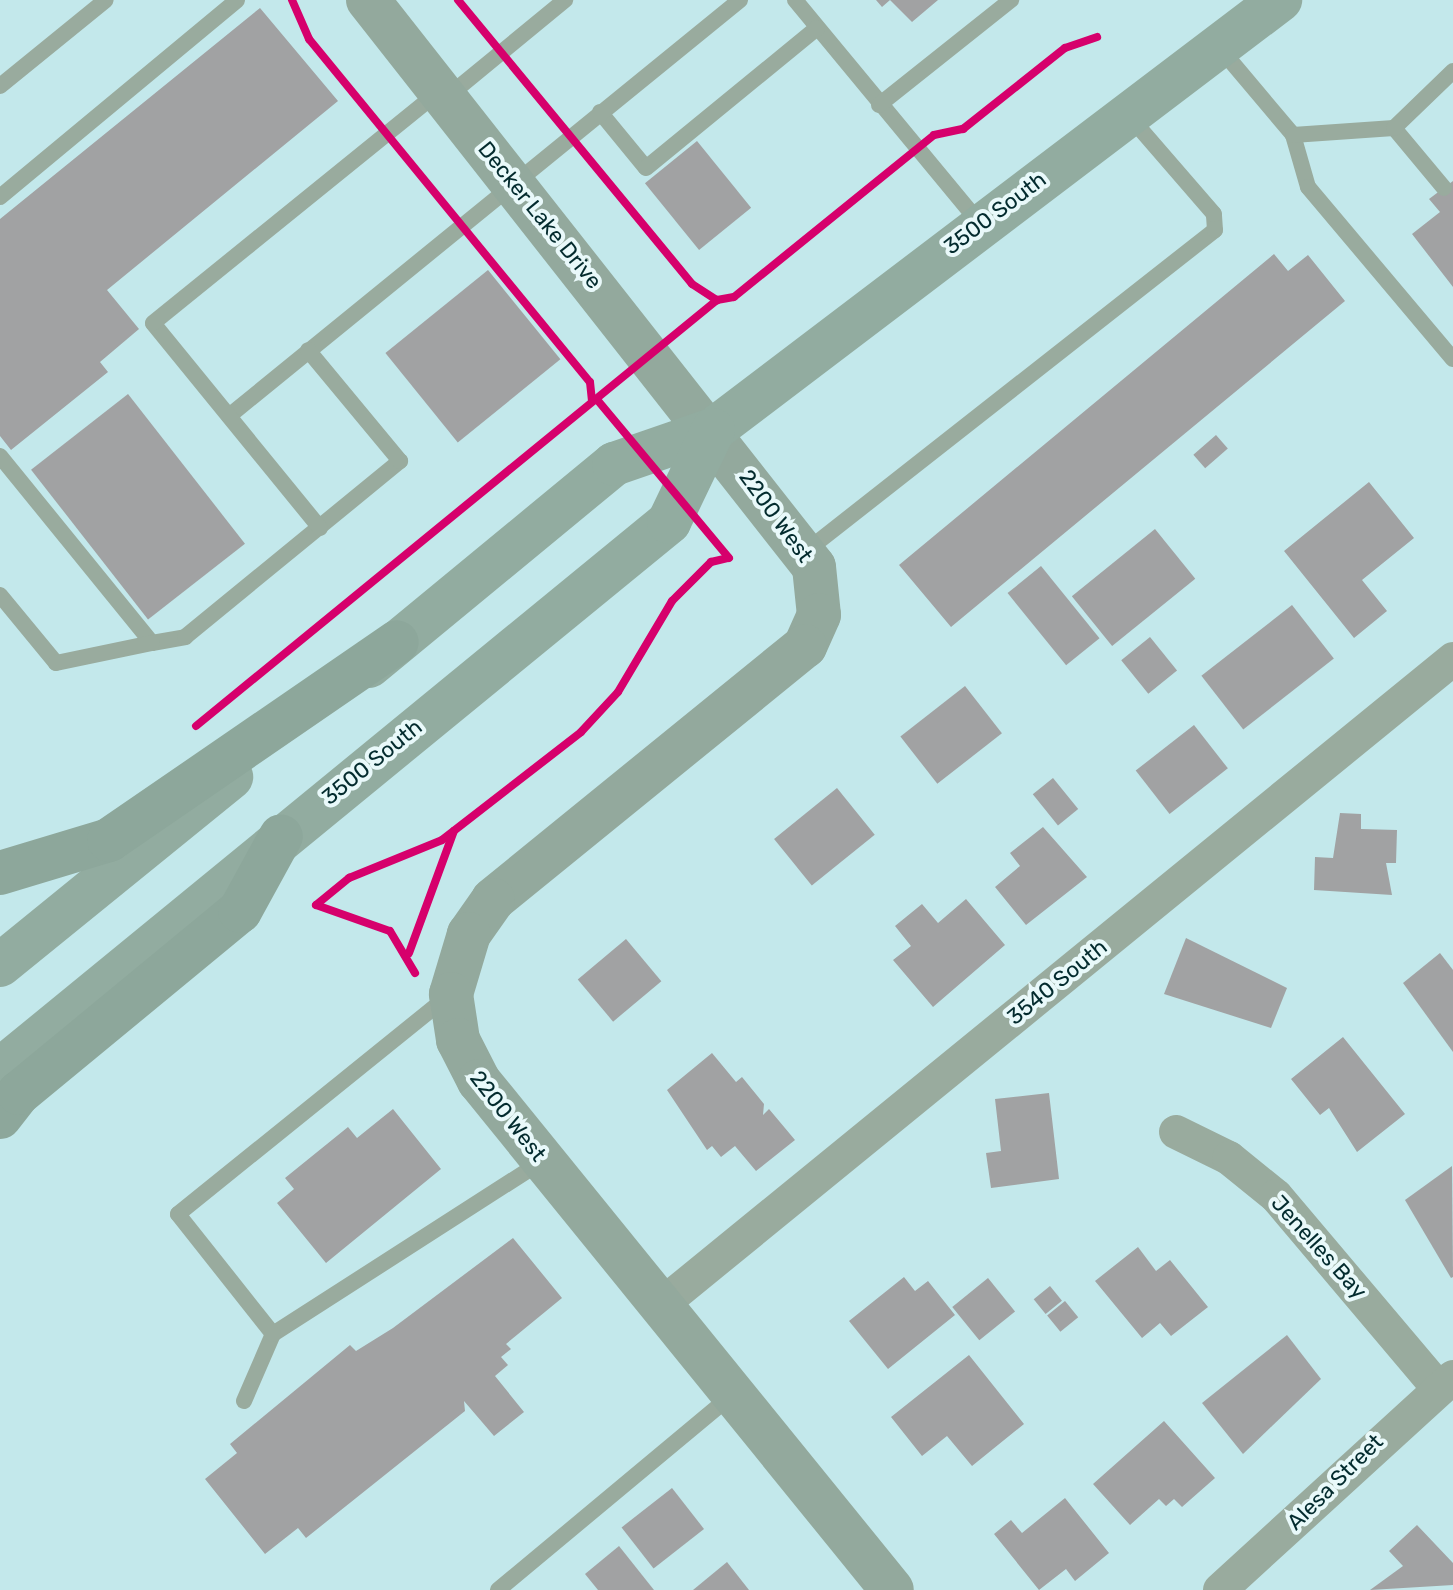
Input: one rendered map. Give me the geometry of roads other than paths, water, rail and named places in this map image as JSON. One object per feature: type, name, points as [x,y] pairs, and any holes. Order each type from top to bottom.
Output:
[{"type":"highway","points":[[0,873],[109,840],[397,642]]},
{"type":"highway","points":[[0,1117],[19,1093],[240,911],[281,836]]},
{"type":"main road","name":"3500 South","points":[[0,965],[614,464],[713,430],[1218,45],[1267,4]]},
{"type":"main road","name":"3500 South","points":[[0,1070],[281,836],[669,522],[713,430]]},
{"type":"street","name":"Decker Lake Drive","points":[[368,0],[713,430]]},
{"type":"street","name":"2200 West","points":[[713,430],[805,552],[821,599],[805,646],[493,900],[469,934],[451,994],[466,1061],[892,1590]]},
{"type":"street","name":"3540 South","points":[[661,1305],[1453,659]]},
{"type":"street","name":"Jenelles Bay","points":[[1176,1132],[1229,1158],[1276,1196],[1446,1383]]},
{"type":"street","name":"Alesa Street","points":[[1220,1590],[1446,1383]]},
{"type":"lane","points":[[0,63],[6,81],[106,0]]},
{"type":"lane","points":[[0,197],[237,0]]},
{"type":"lane","points":[[320,528],[153,323],[565,0]]},
{"type":"lane","points":[[229,416],[740,0]]},
{"type":"lane","points":[[795,0],[980,224]]},
{"type":"lane","points":[[879,105],[1011,0]]},
{"type":"lane","points":[[600,112],[646,168],[817,28]]},
{"type":"lane","points":[[1218,45],[1293,135],[1308,187],[1453,359]]},
{"type":"lane","points":[[1293,135],[1394,128],[1453,71]]},
{"type":"lane","points":[[805,552],[1215,230],[1214,214],[1128,114]]},
{"type":"lane","points":[[1394,128],[1444,188]]},
{"type":"lane","points":[[0,595],[56,663],[185,637],[400,461],[308,350]]},
{"type":"lane","points":[[0,456],[152,643]]},
{"type":"lane","points":[[273,1334],[178,1214],[451,994]]},
{"type":"lane","points":[[244,1401],[273,1334],[543,1160]]},
{"type":"lane","points":[[498,1590],[733,1394]]}]
